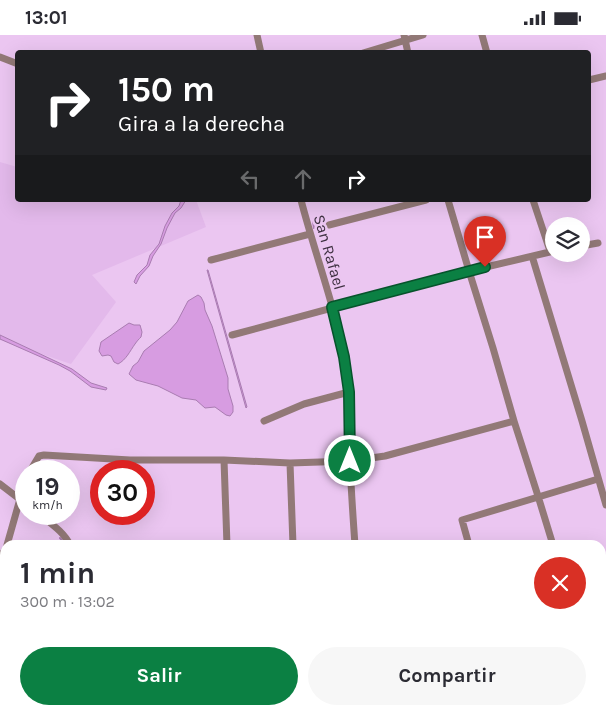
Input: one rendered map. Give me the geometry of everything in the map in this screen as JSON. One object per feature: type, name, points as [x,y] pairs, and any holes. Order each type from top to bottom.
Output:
[{"type":"street","points":[[257,35],[260,50]]},
{"type":"street","points":[[370,50],[404,37],[423,35]]},
{"type":"street","points":[[482,35],[486,50]]},
{"type":"street","points":[[404,37],[407,50]]},
{"type":"street","points":[[0,57],[15,63]]},
{"type":"street","points":[[591,79],[606,75]]},
{"type":"street","name":"San Rafael","points":[[302,202],[332,307],[344,357],[349,392],[354,540]]},
{"type":"street","points":[[329,225],[418,202]]},
{"type":"street","points":[[449,202],[551,540]]},
{"type":"street","points":[[534,202],[545,232]]},
{"type":"street","points":[[210,260],[310,234]]},
{"type":"street","points":[[590,244],[598,243]]},
{"type":"street","points":[[232,335],[332,307],[545,253]]},
{"type":"street","points":[[532,256],[606,505]]},
{"type":"street","points":[[264,421],[304,404],[349,392]]},
{"type":"street","points":[[37,460],[39,456],[44,455],[130,460],[290,463],[350,461],[385,457],[514,421]]},
{"type":"street","points":[[224,461],[227,540]]},
{"type":"street","points":[[290,463],[294,540]]},
{"type":"street","points":[[468,540],[462,520],[606,474]]},
{"type":"street","points":[[0,484],[15,495]]},
{"type":"street","points":[[8,540],[15,517]]},
{"type":"street","points":[[52,525],[67,540]]},
{"type":"shaded area","points":[[0,162],[15,166],[15,202],[197,202],[206,227],[92,275],[116,302],[71,364],[0,340]]},
{"type":"shaded area","points":[[180,202],[185,202],[175,213],[149,266],[136,284],[134,282],[137,275],[147,265],[150,255],[159,244],[172,213]]},
{"type":"shaded area","points":[[207,270],[247,407],[246,408]]},
{"type":"shaded area","points":[[198,295],[204,303],[228,378],[228,389],[233,406],[233,412],[230,416],[215,407],[205,408],[196,400],[182,398],[158,386],[136,380],[129,374],[144,351],[170,330],[177,322],[188,301]]},
{"type":"shaded area","points":[[129,323],[140,325],[142,332],[141,337],[126,358],[118,364],[114,362],[111,356],[102,356],[99,351],[101,342]]},
{"type":"shaded area","points":[[0,335],[72,369],[91,383],[107,388],[106,390],[91,387],[59,365],[0,339]]},
{"type":"waterway","points":[[313,222],[314,228]]},
{"type":"route","points":[[350,461],[349,392],[344,357],[332,307],[485,267]]}]
